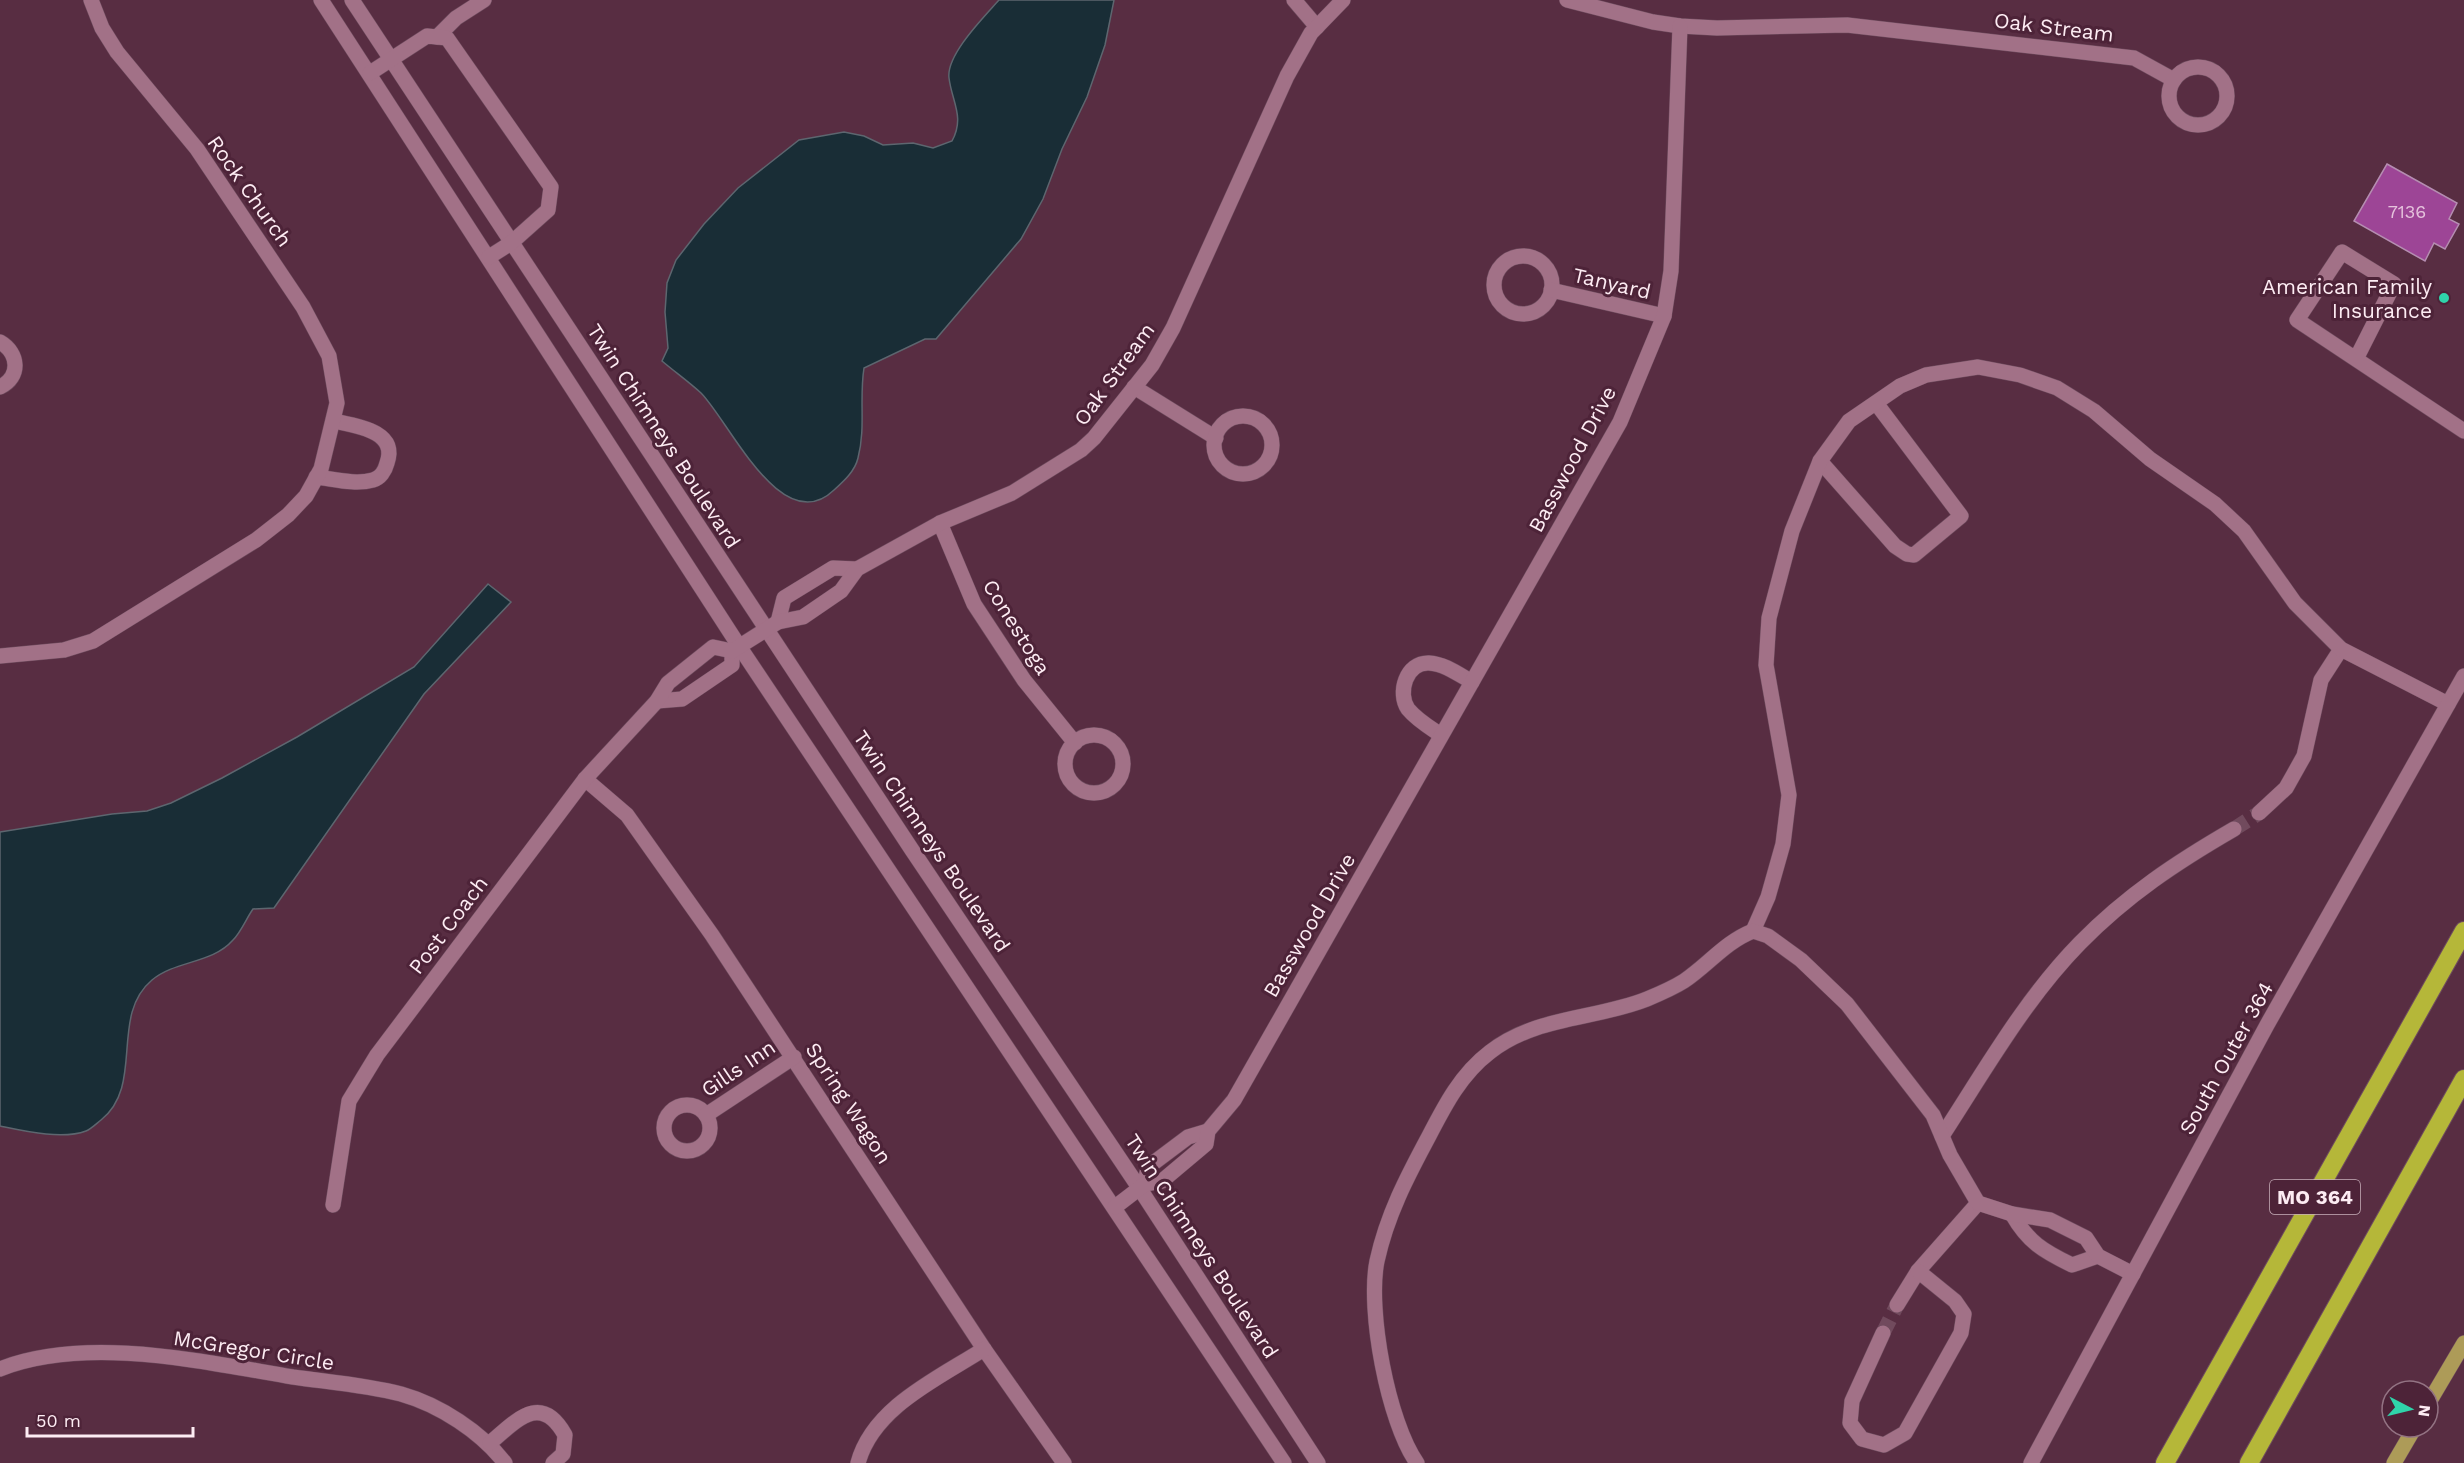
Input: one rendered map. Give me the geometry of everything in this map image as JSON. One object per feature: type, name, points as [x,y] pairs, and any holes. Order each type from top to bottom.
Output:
[{"type":"highway","name":"MO 364","points":[[2165,1463],[2464,931]]},
{"type":"highway","name":"MO 364","points":[[2249,1463],[2464,1079]]},
{"type":"main road","points":[[2440,1383],[2464,1342]]},
{"type":"main road","points":[[2394,1463],[2408,1439]]},
{"type":"street","name":"Rock Church","points":[[0,656],[64,650],[93,641],[256,540],[288,515],[306,496],[326,458],[337,403],[329,356],[303,307],[197,149],[117,52],[102,28],[91,0]]},
{"type":"street","points":[[321,0],[489,257],[736,649],[1114,1207],[1284,1463]]},
{"type":"street","name":"Twin Chimneys Boulevard","points":[[352,0],[511,243],[772,625],[1143,1187],[1318,1463]]},
{"type":"street","points":[[437,37],[456,18],[484,0]]},
{"type":"street","points":[[1294,0],[1317,27]]},
{"type":"street","name":"Oak Stream","points":[[736,649],[772,625],[803,617],[841,591],[857,568],[940,523],[1012,493],[1081,450],[1094,438],[1152,365],[1173,328],[1287,76],[1317,27],[1343,0]]},
{"type":"street","name":"Oak Stream","points":[[1567,0],[1680,26],[1847,25],[1908,30],[2134,58],[2174,80]]},
{"type":"street","name":"Basswood Drive","points":[[1114,1207],[1143,1187],[1162,1181],[1206,1144],[1208,1131],[1234,1100],[1620,422],[1664,316],[1671,271],[1680,26]]},
{"type":"street","points":[[370,73],[428,36],[447,38],[551,187],[548,210],[511,243],[489,257]]},
{"type":"street","points":[[2355,359],[2394,284],[2342,252],[2297,320],[2355,359],[2464,432]]},
{"type":"street","name":"Tanyard","points":[[1551,290],[1664,316]]},
{"type":"street","points":[[0,342],[12,351],[16,366],[10,380],[0,387]]},
{"type":"street","points":[[1753,931],[1768,897],[1783,844],[1789,795],[1766,665],[1769,618],[1792,531],[1820,461],[1849,421],[1900,386],[1926,375],[1978,367],[2020,375],[2057,388],[2094,411],[2150,459],[2215,504],[2244,531],[2295,603],[2341,649],[2448,704]]},
{"type":"street","points":[[1134,387],[1216,438]]},
{"type":"street","points":[[1820,461],[1895,546],[1907,554],[1914,555],[1961,516],[1876,403]]},
{"type":"street","points":[[316,477],[362,482],[376,480],[385,470],[390,456],[387,443],[376,432],[334,421]]},
{"type":"street","name":"Conestoga","points":[[940,523],[974,604],[1024,680],[1075,743]]},
{"type":"street","name":"Oak Stream","points":[[772,625],[784,598],[833,568],[857,568]]},
{"type":"street","name":"Post Coach","points":[[333,1205],[349,1101],[377,1055],[585,779],[657,701],[668,683],[713,647],[736,649]]},
{"type":"street","points":[[657,701],[682,699],[732,665],[736,649]]},
{"type":"street","points":[[2259,813],[2286,788],[2304,756],[2321,680],[2341,649]]},
{"type":"street","points":[[1441,735],[1419,720],[1407,708],[1403,699],[1405,681],[1418,665],[1427,663],[1446,667],[1472,682]]},
{"type":"street","name":"South Outer 364","points":[[2031,1463],[2267,1024],[2464,676]]},
{"type":"street","name":"Spring Wagon","points":[[585,779],[627,815],[794,1057],[984,1349],[1064,1463]]},
{"type":"street","points":[[1942,1136],[2029,1004],[2080,943],[2130,897],[2172,865],[2234,829]]},
{"type":"street","points":[[1417,1463],[1410,1453],[1386,1389],[1376,1310],[1377,1263],[1394,1201],[1463,1077],[1510,1037],[1541,1024],[1646,1000],[1684,981],[1736,938],[1753,931],[1768,936],[1801,960],[1847,1004],[1933,1115],[1978,1203],[2012,1214],[2050,1220],[2086,1238],[2098,1256],[2133,1274]]},
{"type":"street","name":"Gills Inn","points":[[706,1115],[794,1057]]},
{"type":"street","points":[[1897,1305],[1918,1271],[1978,1203]]},
{"type":"street","points":[[2012,1214],[2024,1234],[2050,1255],[2072,1265],[2098,1256]]},
{"type":"street","points":[[1883,1333],[1852,1401],[1850,1423],[1862,1439],[1884,1445],[1905,1433],[1961,1333],[1964,1314],[1956,1301],[1918,1271]]},
{"type":"street","points":[[858,1463],[869,1438],[888,1413],[984,1349]]},
{"type":"street","name":"McGregor Circle","points":[[0,1369],[84,1352],[176,1358],[401,1394],[448,1415],[490,1443],[505,1463]]},
{"type":"street","points":[[490,1443],[528,1413],[541,1412],[554,1416],[566,1435],[563,1454],[553,1463]]},
{"type":"water","points":[[999,0],[1114,0],[1105,45],[1087,97],[1062,149],[1043,199],[1021,239],[936,339],[925,339],[864,368],[862,435],[854,467],[834,490],[815,501],[795,500],[776,489],[758,471],[701,393],[662,361],[668,348],[665,312],[667,283],[676,260],[704,224],[738,188],[799,140],[844,132],[864,136],[883,145],[913,143],[933,148],[952,141],[958,117],[949,78],[953,58],[967,37]]},
{"type":"water","points":[[488,584],[511,602],[424,694],[274,908],[253,909],[239,933],[224,948],[215,954],[162,974],[152,980],[139,995],[132,1012],[121,1088],[114,1105],[101,1120],[86,1131],[66,1135],[43,1134],[0,1126],[0,832],[112,814],[147,811],[171,803],[222,778],[297,737],[414,667]]},
{"type":"building","points":[[2387,164],[2457,203],[2449,219],[2459,224],[2445,249],[2434,243],[2425,261],[2354,221]]},
{"type":"tunnel","points":[[2234,829],[2259,813]]},
{"type":"tunnel","points":[[1883,1333],[1897,1305]]},
{"type":"place","name":"American Family Insurance","points":[[2444,298]]}]
